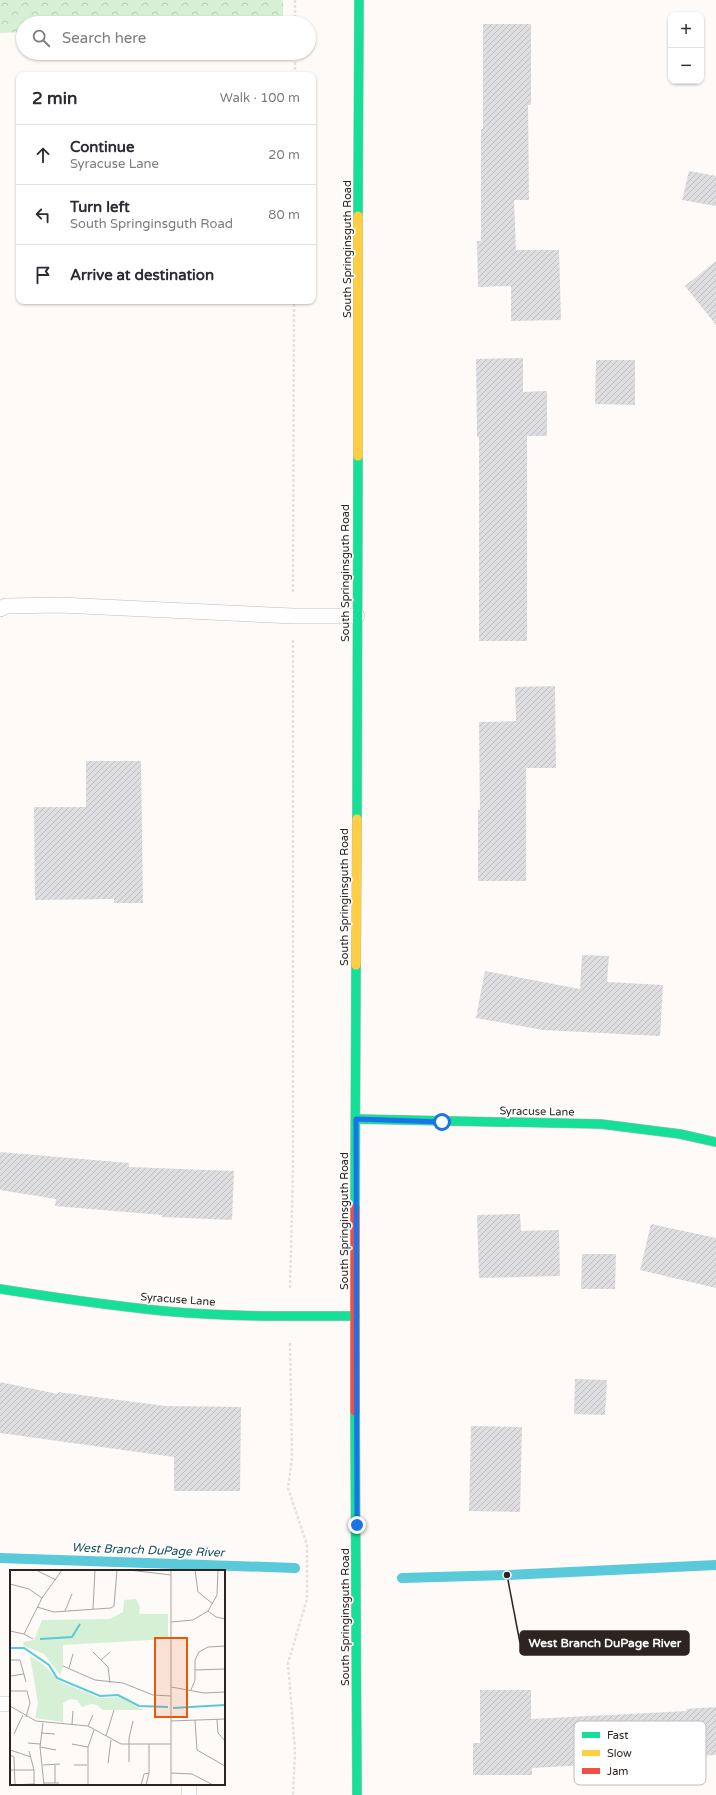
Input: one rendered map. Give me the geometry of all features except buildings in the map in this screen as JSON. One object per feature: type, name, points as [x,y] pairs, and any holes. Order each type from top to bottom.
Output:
[{"type":"street","name":"South Springinsguth Road","points":[[357,1795],[355,1316],[359,0]]},
{"type":"street","name":"Syracuse Lane","points":[[356,1119],[601,1124],[680,1134],[716,1142]]},
{"type":"street","name":"Syracuse Lane","points":[[0,1289],[124,1307],[225,1315],[355,1316]]},
{"type":"lane","points":[[0,609],[6,606],[60,605],[293,616],[356,616]]},
{"type":"path","points":[[295,0],[295,16]]},
{"type":"path","points":[[295,60],[295,72]]},
{"type":"path","points":[[293,1795],[295,1751],[288,1663],[307,1599],[308,1545],[288,1488],[292,1458],[290,1316],[293,1168],[294,304]]},
{"type":"green space","points":[[0,0],[283,0],[283,16],[16,16],[16,32],[0,33]]},
{"type":"waterway","name":"West Branch DuPage River","points":[[0,1558],[295,1568]]},
{"type":"waterway","name":"West Branch DuPage River","points":[[402,1578],[507,1575],[716,1565]]},
{"type":"traffic: fast","points":[[358,216],[359,0]]},
{"type":"traffic: fast","points":[[357,819],[358,456]]},
{"type":"traffic: fast","points":[[355,1208],[356,965]]},
{"type":"traffic: fast","points":[[356,1119],[601,1124],[680,1134],[716,1142]]},
{"type":"traffic: fast","points":[[0,1289],[109,1305],[198,1314],[355,1316]]},
{"type":"traffic: fast","points":[[355,1411],[357,1795]]},
{"type":"traffic: slow","points":[[358,216],[358,456]]},
{"type":"traffic: slow","points":[[356,965],[357,819]]},
{"type":"traffic: jam","points":[[355,1208],[355,1411]]},
{"type":"place","name":"West Branch DuPage River","points":[[507,1575]]},
{"type":"route","points":[[357,1525],[355,1316],[356,1119],[442,1122]]}]
